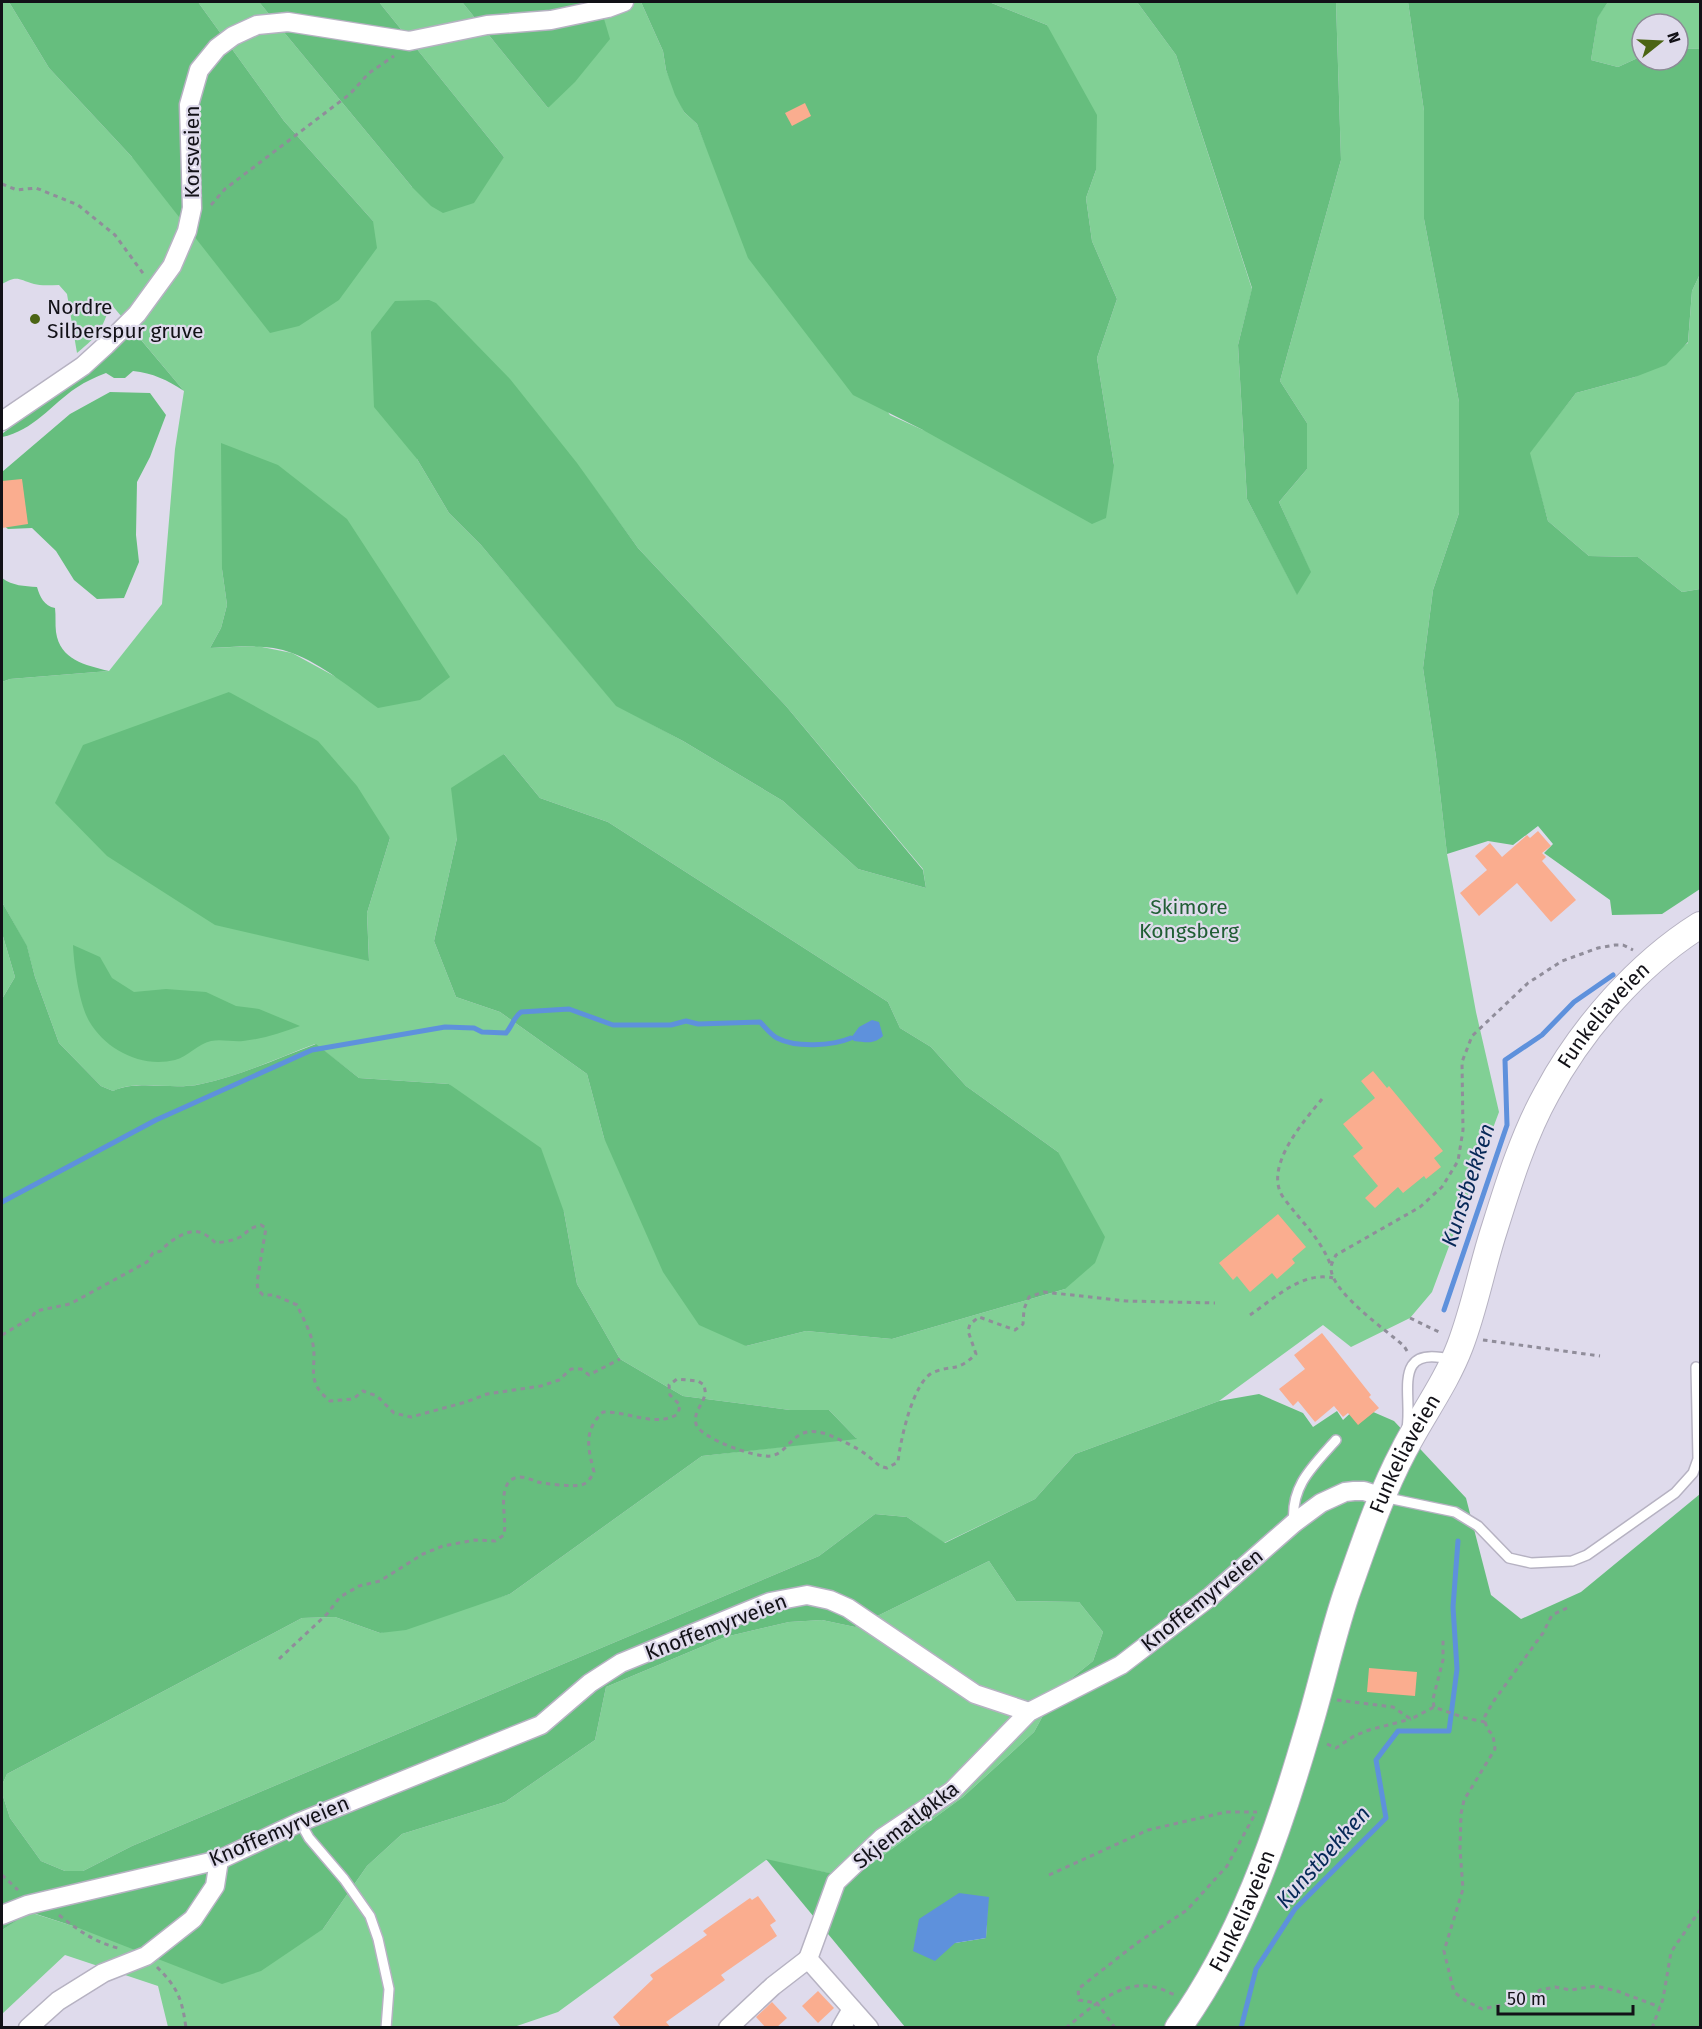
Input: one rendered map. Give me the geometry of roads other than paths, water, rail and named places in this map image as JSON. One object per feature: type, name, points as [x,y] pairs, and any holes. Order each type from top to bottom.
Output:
[{"type":"street","name":"Korsveien","points":[[2,421],[83,366],[137,314],[172,266],[187,231],[192,208],[189,105],[199,70],[217,48],[233,36],[257,25],[288,22],[409,40],[487,25],[550,20],[608,8],[624,2]]},
{"type":"street","name":"Funkeliaveien","points":[[1178,2028],[1193,2015],[1240,1920],[1261,1871],[1307,1734],[1345,1598],[1403,1451],[1454,1360],[1463,1337],[1498,1217],[1532,1124],[1547,1092],[1584,1036],[1606,1008],[1647,966],[1682,936],[1701,925]]},
{"type":"street","name":"Knoffemyrveien","points":[[2,1915],[27,1905],[219,1860],[300,1822],[541,1725],[590,1683],[621,1663],[770,1602],[807,1595],[830,1600],[848,1608],[975,1694],[1029,1712],[1121,1665],[1211,1596],[1294,1523],[1321,1503],[1345,1492],[1364,1491],[1383,1497]]},
{"type":"street","name":"Skjematløkka","points":[[808,1959],[836,1882],[882,1838],[952,1791],[1029,1712]]},
{"type":"street","points":[[28,2028],[58,2001],[103,1973],[146,1956],[193,1918],[215,1886],[219,1860]]},
{"type":"street","points":[[729,2028],[773,1986],[808,1959],[869,2028]]},
{"type":"street","points":[[841,2028],[852,2009]]},
{"type":"lane","points":[[1403,1451],[1408,1423],[1406,1387],[1408,1374],[1414,1364],[1425,1357],[1438,1356],[1454,1360]]},
{"type":"lane","points":[[1383,1497],[1455,1512],[1478,1526],[1509,1558],[1531,1563],[1572,1561],[1587,1555],[1675,1492],[1693,1473],[1698,1459],[1696,1367]]},
{"type":"lane","points":[[1294,1523],[1292,1508],[1297,1491],[1307,1473],[1336,1440]]},
{"type":"lane","points":[[300,1822],[309,1838],[344,1879],[370,1916],[378,1939],[389,1989],[386,2028]]},
{"type":"water","points":[[872,1020],[879,1022],[883,1036],[876,1041],[869,1042],[854,1041],[851,1038],[859,1027]]},
{"type":"water","points":[[959,1893],[989,1897],[986,1938],[955,1943],[935,1961],[913,1951],[919,1919]]},
{"type":"waterway","name":"Kunstbekken","points":[[1444,1310],[1507,1125],[1505,1060],[1542,1035],[1574,1002],[1613,975]]},
{"type":"waterway","points":[[2,1202],[156,1120],[312,1050],[445,1027],[474,1028],[482,1032],[506,1033],[521,1012],[569,1009],[613,1025],[671,1025],[686,1021],[698,1024],[760,1022],[775,1037],[804,1045],[824,1044],[851,1038]]},
{"type":"waterway","name":"Kunstbekken","points":[[1241,2028],[1256,1969],[1295,1909],[1386,1818],[1376,1760],[1398,1731],[1449,1731],[1457,1669],[1453,1607],[1458,1541]]},
{"type":"place","name":"Nordre Silberspur gruve","points":[[35,319]]},
{"type":"park label","name":"Skimore Kongsberg","points":[[1189,919]]}]
